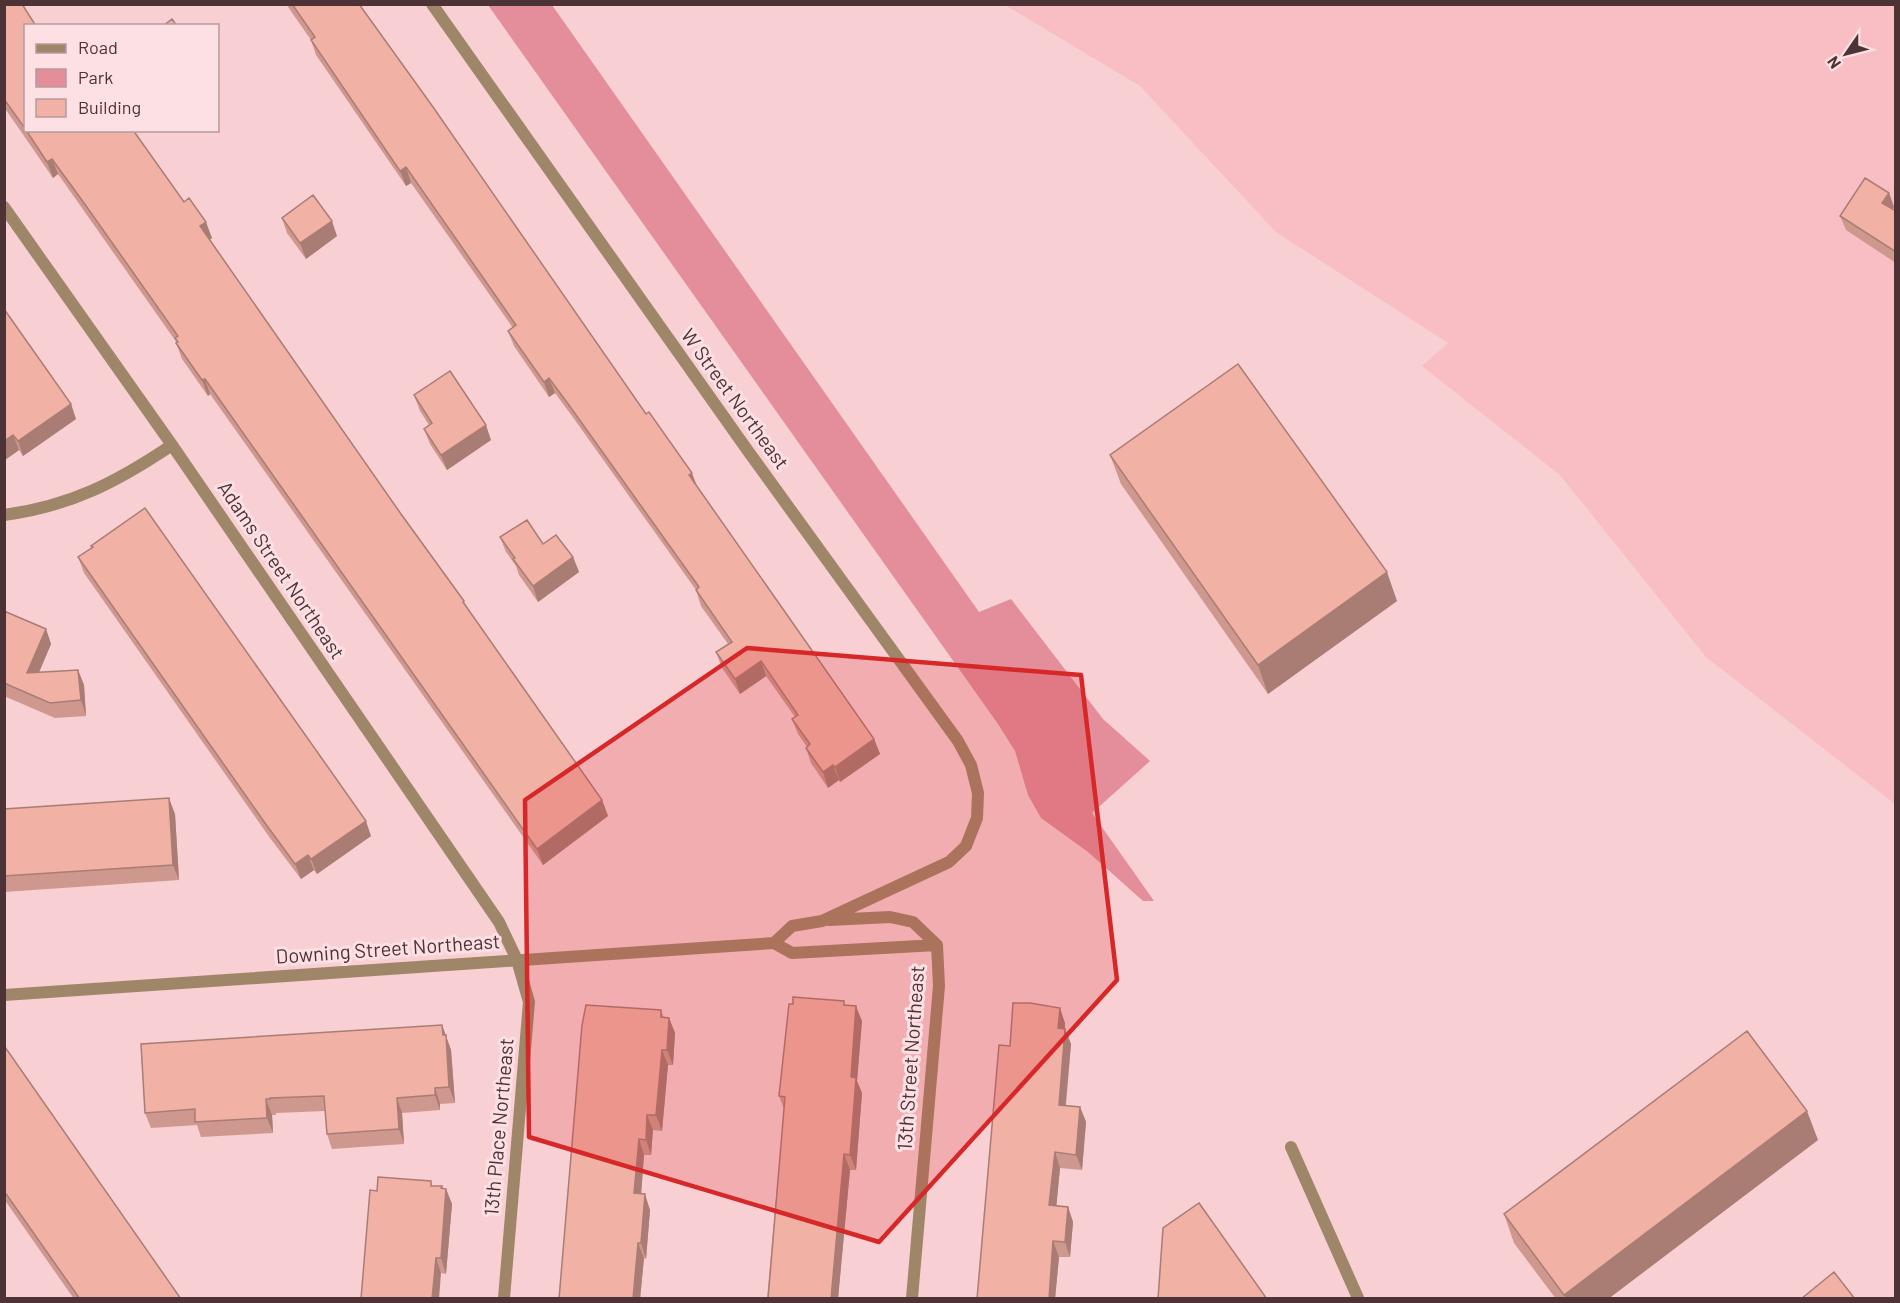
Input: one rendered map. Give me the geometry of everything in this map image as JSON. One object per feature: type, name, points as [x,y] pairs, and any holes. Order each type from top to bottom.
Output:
[{"type":"street","name":"W Street Northeast","points":[[432,4],[969,759],[976,779],[978,807],[975,826],[966,846],[949,862],[822,921]]},
{"type":"street","name":"Adams Street Northeast","points":[[4,207],[172,445],[499,922],[517,960]]},
{"type":"street","points":[[4,515],[60,504],[86,494],[138,467],[172,445]]},
{"type":"street","name":"13th Street Northeast","points":[[822,921],[890,916],[913,922],[937,945],[939,986],[912,1299]]},
{"type":"street","points":[[774,943],[792,927],[822,921]]},
{"type":"street","name":"Downing Street Northeast","points":[[4,995],[774,943],[792,953],[937,945]]},
{"type":"street","name":"13th Place Northeast","points":[[504,1299],[529,1002],[517,960]]},
{"type":"street","points":[[1291,1147],[1358,1299]]},
{"type":"highlighted area","points":[[747,648],[1081,675],[1117,980],[879,1242],[529,1137],[525,800]]},
{"type":"shaded area","points":[[1005,5],[1895,5],[1895,804],[1706,657],[1560,475],[1422,366],[1448,343],[1276,232],[1140,86]]},
{"type":"green space","points":[[488,5],[552,5],[979,612],[1011,599],[1103,719],[1150,761],[1092,813],[1154,901],[1143,901],[1088,852],[1041,818],[1028,795],[1015,751],[998,724]]},
{"type":"building","points":[[4,4],[22,4],[35,24],[24,24],[24,127],[4,99]]},
{"type":"building","points":[[292,4],[359,4],[646,414],[649,412],[692,473],[689,475],[874,739],[835,767],[833,765],[823,772],[806,748],[810,744],[792,719],[798,715],[761,661],[735,679],[716,652],[732,642],[696,590],[699,587],[549,378],[544,382],[508,331],[516,325],[406,167],[400,171],[311,40],[315,37]]},
{"type":"building","points":[[172,19],[176,24],[166,24]]},
{"type":"building","points":[[27,132],[134,132],[184,202],[189,198],[206,222],[200,226],[602,800],[537,849],[205,379],[202,380],[176,343],[178,342],[175,338],[178,336],[84,203],[52,159],[47,162]]},
{"type":"building","points":[[1865,178],[1889,193],[1882,203],[1896,211],[1896,252],[1840,216]]},
{"type":"building","points":[[313,195],[332,221],[300,243],[282,218]]},
{"type":"building","points":[[4,309],[71,404],[18,441],[13,435],[4,441]]},
{"type":"building","points":[[1238,364],[1387,572],[1258,665],[1110,455]]},
{"type":"building","points":[[450,371],[486,425],[441,455],[424,429],[432,423],[414,395]]},
{"type":"building","points":[[145,508],[366,821],[311,859],[308,855],[295,864],[78,557]]},
{"type":"building","points":[[527,520],[543,544],[556,535],[573,557],[533,586],[500,537]]},
{"type":"building","points":[[4,611],[46,629],[27,673],[78,670],[81,700],[50,703],[4,683]]},
{"type":"building","points":[[169,798],[173,865],[4,876],[4,809]]},
{"type":"building","points":[[793,997],[844,1001],[844,1005],[856,1006],[851,1077],[856,1078],[850,1155],[844,1154],[831,1299],[768,1299],[785,1097],[779,1096],[789,1004],[793,1004]]},
{"type":"building","points":[[1013,1003],[1060,1008],[1058,1028],[1065,1029],[1059,1105],[1080,1107],[1076,1155],[1055,1152],[1049,1205],[1068,1207],[1065,1242],[1053,1241],[1049,1299],[977,1299],[999,1045],[1010,1046]]},
{"type":"building","points":[[586,1005],[661,1010],[661,1017],[669,1018],[667,1050],[662,1050],[656,1115],[647,1115],[646,1140],[639,1139],[634,1193],[645,1194],[633,1299],[559,1299],[582,1025]]},
{"type":"building","points":[[442,1025],[443,1035],[446,1035],[449,1087],[435,1088],[435,1095],[397,1098],[399,1129],[327,1134],[324,1096],[266,1099],[267,1118],[195,1122],[195,1109],[145,1113],[141,1044]]},
{"type":"building","points":[[1747,1031],[1807,1111],[1564,1295],[1504,1214]]},
{"type":"building","points":[[4,1047],[181,1299],[80,1299],[4,1191]]},
{"type":"building","points":[[378,1177],[431,1181],[431,1186],[442,1186],[441,1188],[446,1189],[441,1258],[436,1258],[432,1299],[361,1299],[370,1190],[377,1191]]},
{"type":"building","points":[[1199,1203],[1267,1299],[1158,1299],[1163,1228]]},
{"type":"building","points":[[1834,1272],[1855,1299],[1801,1299]]}]
